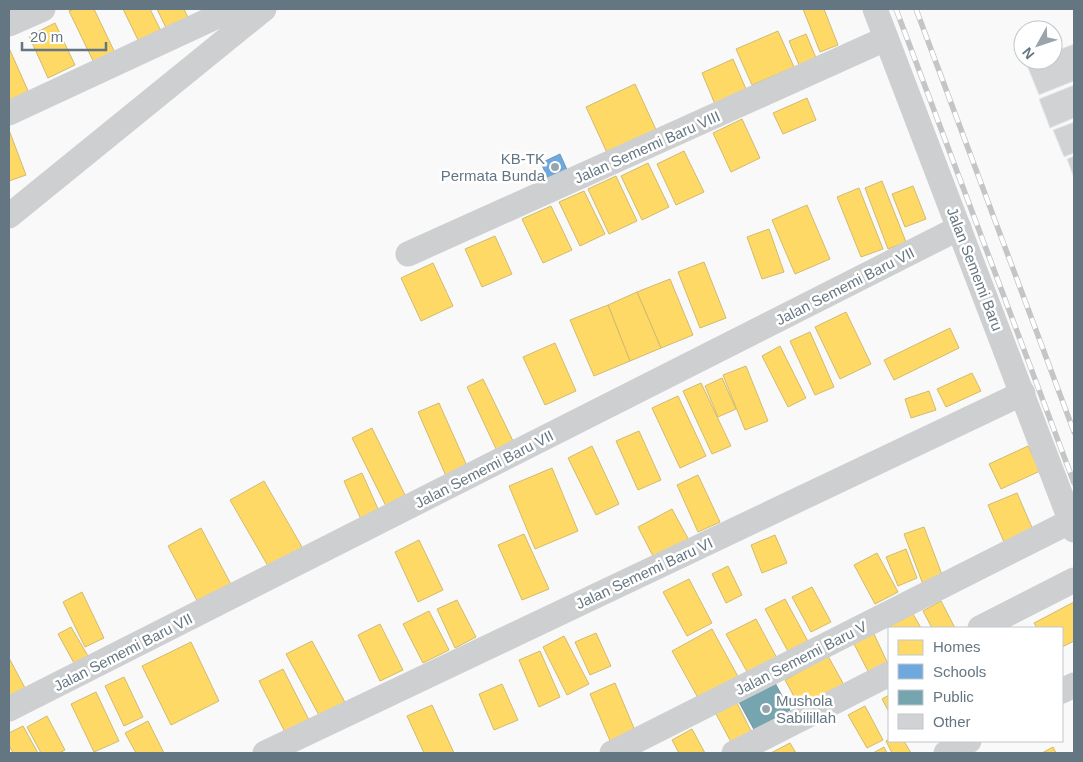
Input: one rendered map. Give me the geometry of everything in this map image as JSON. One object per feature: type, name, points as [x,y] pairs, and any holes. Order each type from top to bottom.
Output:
[{"type":"street","points":[[9,24],[43,9]]},
{"type":"street","points":[[9,114],[233,9]]},
{"type":"street","points":[[9,216],[264,9]]},
{"type":"street","name":"Jalan Sememi Baru","points":[[875,9],[1073,526]]},
{"type":"street","name":"Jalan Sememi Baru VIII","points":[[408,254],[886,39]]},
{"type":"street","name":"Jalan Sememi Baru VII","points":[[9,709],[959,228]]},
{"type":"street","name":"Jalan Sememi Baru VI","points":[[265,753],[1023,393]]},
{"type":"street","name":"Jalan Sememi Baru V","points":[[612,753],[1073,526]]},
{"type":"street","points":[[982,627],[1074,580]]},
{"type":"street","points":[[734,753],[888,675]]},
{"type":"street","points":[[946,753],[967,742]]},
{"type":"building: Homes","points":[[74,9],[94,9],[117,57],[96,67],[69,11]]},
{"type":"building: Homes","points":[[123,9],[150,9],[162,33],[140,44]]},
{"type":"building: Homes","points":[[157,9],[184,9],[190,22],[168,32]]},
{"type":"building: Homes","points":[[803,9],[824,9],[838,45],[820,52]]},
{"type":"building: Homes","points":[[55,23],[75,65],[48,78],[29,36]]},
{"type":"building: Homes","points":[[778,31],[794,67],[752,85],[736,49]]},
{"type":"building: Homes","points":[[806,34],[819,65],[802,72],[789,41]]},
{"type":"building: Homes","points":[[9,48],[29,93],[9,103]]},
{"type":"building: Homes","points":[[733,59],[749,96],[717,109],[702,73]]},
{"type":"building: Homes","points":[[635,84],[658,134],[609,157],[586,107]]},
{"type":"building: Homes","points":[[807,98],[816,120],[783,134],[773,113]]},
{"type":"building: Homes","points":[[742,119],[760,158],[731,172],[713,133]]},
{"type":"building: Homes","points":[[9,130],[26,175],[9,181]]},
{"type":"building: Homes","points":[[684,151],[704,192],[676,205],[657,164]]},
{"type":"building: Homes","points":[[648,163],[669,207],[642,220],[621,176]]},
{"type":"building: Homes","points":[[616,176],[637,221],[609,234],[588,189]]},
{"type":"building: Homes","points":[[882,181],[906,242],[888,249],[865,188]]},
{"type":"building: Homes","points":[[913,186],[926,219],[905,227],[892,194]]},
{"type":"building: Homes","points":[[859,188],[883,249],[861,257],[837,197]]},
{"type":"building: Homes","points":[[584,191],[605,234],[580,246],[559,202]]},
{"type":"building: Homes","points":[[807,205],[830,259],[795,274],[772,220]]},
{"type":"building: Homes","points":[[551,206],[572,250],[543,263],[522,219]]},
{"type":"building: Homes","points":[[769,229],[784,272],[762,279],[747,237]]},
{"type":"building: Homes","points":[[495,236],[512,274],[482,287],[465,249]]},
{"type":"building: Homes","points":[[704,262],[726,318],[700,328],[678,272]]},
{"type":"building: Homes","points":[[433,263],[453,306],[421,321],[401,278]]},
{"type":"building: Homes","points":[[670,279],[693,335],[661,348],[637,292]]},
{"type":"building: Homes","points":[[637,292],[661,348],[630,361],[608,305]]},
{"type":"building: Homes","points":[[608,305],[630,361],[594,376],[570,320]]},
{"type":"building: Homes","points":[[846,312],[871,364],[840,379],[815,327]]},
{"type":"building: Homes","points":[[950,328],[959,348],[894,380],[884,360]]},
{"type":"building: Homes","points":[[810,332],[834,387],[815,395],[790,341]]},
{"type":"building: Homes","points":[[555,343],[576,391],[545,405],[523,357]]},
{"type":"building: Homes","points":[[780,346],[806,398],[788,407],[762,356]]},
{"type":"building: Homes","points":[[746,366],[768,421],[745,430],[723,375]]},
{"type":"building: Homes","points":[[972,373],[981,391],[946,407],[937,389]]},
{"type":"building: Homes","points":[[722,378],[736,409],[718,417],[705,386]]},
{"type":"building: Homes","points":[[483,379],[514,443],[497,451],[467,387]]},
{"type":"building: Homes","points":[[701,383],[731,446],[712,454],[683,391]]},
{"type":"building: Homes","points":[[929,391],[936,410],[911,418],[905,399]]},
{"type":"building: Homes","points":[[678,396],[706,456],[680,468],[652,408]]},
{"type":"building: Homes","points":[[439,403],[467,466],[446,476],[418,412]]},
{"type":"building: Homes","points":[[372,428],[407,499],[387,508],[352,438]]},
{"type":"building: Homes","points":[[639,431],[661,480],[638,490],[616,441]]},
{"type":"building: Homes","points":[[592,446],[619,504],[596,515],[568,458]]},
{"type":"building: Homes","points":[[1028,446],[1040,471],[1001,489],[989,464]]},
{"type":"building: Homes","points":[[552,468],[578,531],[535,549],[509,486]]},
{"type":"building: Homes","points":[[362,473],[382,518],[364,526],[344,481]]},
{"type":"building: Homes","points":[[698,475],[720,522],[698,532],[677,485]]},
{"type":"building: Homes","points":[[264,481],[306,554],[272,573],[230,500]]},
{"type":"building: Homes","points":[[1017,493],[1033,530],[1004,542],[988,505]]},
{"type":"building: Homes","points":[[672,509],[691,544],[656,562],[638,527]]},
{"type":"building: Homes","points":[[924,527],[944,580],[924,587],[904,534]]},
{"type":"building: Homes","points":[[201,528],[234,590],[201,608],[168,546]]},
{"type":"building: Homes","points":[[524,534],[549,589],[522,600],[498,545]]},
{"type":"building: Homes","points":[[775,535],[787,563],[762,573],[751,545]]},
{"type":"building: Homes","points":[[419,540],[443,590],[418,602],[395,552]]},
{"type":"building: Homes","points":[[906,549],[917,578],[898,586],[886,557]]},
{"type":"building: Homes","points":[[877,553],[898,592],[875,604],[854,565]]},
{"type":"building: Homes","points":[[728,566],[742,595],[726,603],[712,574]]},
{"type":"building: Homes","points":[[689,579],[712,623],[687,636],[663,592]]},
{"type":"building: Homes","points":[[812,587],[831,622],[811,632],[792,597]]},
{"type":"building: Homes","points":[[82,592],[104,638],[85,647],[63,602]]},
{"type":"building: Homes","points":[[785,599],[811,647],[791,657],[765,609]]},
{"type":"building: Homes","points":[[457,600],[476,637],[455,648],[437,609]]},
{"type":"building: Homes","points":[[941,601],[954,627],[931,627],[923,611]]},
{"type":"building: Homes","points":[[1074,602],[1074,641],[1063,646],[1063,627],[1036,627],[1034,623]]},
{"type":"building: Homes","points":[[429,611],[449,650],[423,663],[403,624]]},
{"type":"building: Homes","points":[[913,614],[920,627],[888,627]]},
{"type":"building: Homes","points":[[756,619],[779,662],[750,677],[726,634]]},
{"type":"building: Homes","points":[[380,624],[403,670],[380,681],[358,635]]},
{"type":"building: Homes","points":[[71,627],[88,656],[74,663],[58,634]]},
{"type":"building: Homes","points":[[712,629],[742,684],[702,705],[672,651]]},
{"type":"building: Homes","points":[[873,632],[888,667],[871,677],[853,642]]},
{"type":"building: Homes","points":[[596,633],[611,666],[590,675],[575,642]]},
{"type":"building: Homes","points":[[564,636],[589,684],[567,695],[543,647]]},
{"type":"building: Homes","points":[[312,641],[347,706],[321,719],[286,654]]},
{"type":"building: Homes","points":[[191,642],[219,701],[171,725],[142,666]]},
{"type":"building: Homes","points":[[540,651],[560,697],[539,707],[519,660]]},
{"type":"building: Homes","points":[[828,656],[844,685],[801,709],[785,680]]},
{"type":"building: Homes","points":[[9,658],[25,688],[9,697]]},
{"type":"building: Homes","points":[[283,669],[310,722],[286,734],[259,681]]},
{"type":"building: Homes","points":[[124,677],[143,717],[124,726],[105,686]]},
{"type":"building: Homes","points":[[615,683],[636,733],[611,743],[590,694]]},
{"type":"building: Homes","points":[[502,684],[518,720],[494,730],[479,694]]},
{"type":"building: Homes","points":[[96,692],[119,741],[94,752],[71,704]]},
{"type":"building: Homes","points":[[888,696],[888,710],[882,699]]},
{"type":"building: Homes","points":[[736,701],[752,733],[732,744],[715,712]]},
{"type":"building: Homes","points":[[432,705],[454,753],[424,753],[407,716]]},
{"type":"building: Homes","points":[[865,706],[883,740],[867,748],[848,715]]},
{"type":"building: Homes","points":[[47,716],[65,750],[59,753],[41,753],[27,727]]},
{"type":"building: Homes","points":[[148,721],[164,753],[136,753],[125,733]]},
{"type":"building: Homes","points":[[23,726],[38,753],[13,753],[9,745],[9,733]]},
{"type":"building: Homes","points":[[692,729],[705,753],[679,753],[672,740]]},
{"type":"building: Homes","points":[[886,741],[905,742],[911,753],[892,753]]},
{"type":"building: Homes","points":[[790,743],[796,753],[771,753]]},
{"type":"building: Homes","points":[[884,747],[887,753],[873,753]]},
{"type":"building: Homes","points":[[1053,747],[1056,753],[1042,753]]},
{"type":"building: Schools","name":"KB-TK Permata Bunda","points":[[560,154],[568,172],[549,181],[541,163]]},
{"type":"building: Public","name":"Mushola Sabilillah","points":[[775,683],[793,716],[757,735],[739,702]]},
{"type":"building: Other","points":[[1074,44],[1074,81],[1039,95],[1029,70],[1063,70],[1063,48]]},
{"type":"building: Other","points":[[1074,85],[1074,118],[1050,128],[1039,99]]},
{"type":"building: Other","points":[[1074,122],[1074,153],[1064,157],[1053,130]]},
{"type":"building: Other","points":[[1074,156],[1074,178],[1067,159]]},
{"type":"railway","points":[[896,9],[1074,483]]},
{"type":"railway","points":[[916,9],[1074,432]]},
{"type":"place","name":"KB-TK Permata Bunda","points":[[555,167]]},
{"type":"place","name":"Mushola Sabilillah","points":[[766,709]]}]
